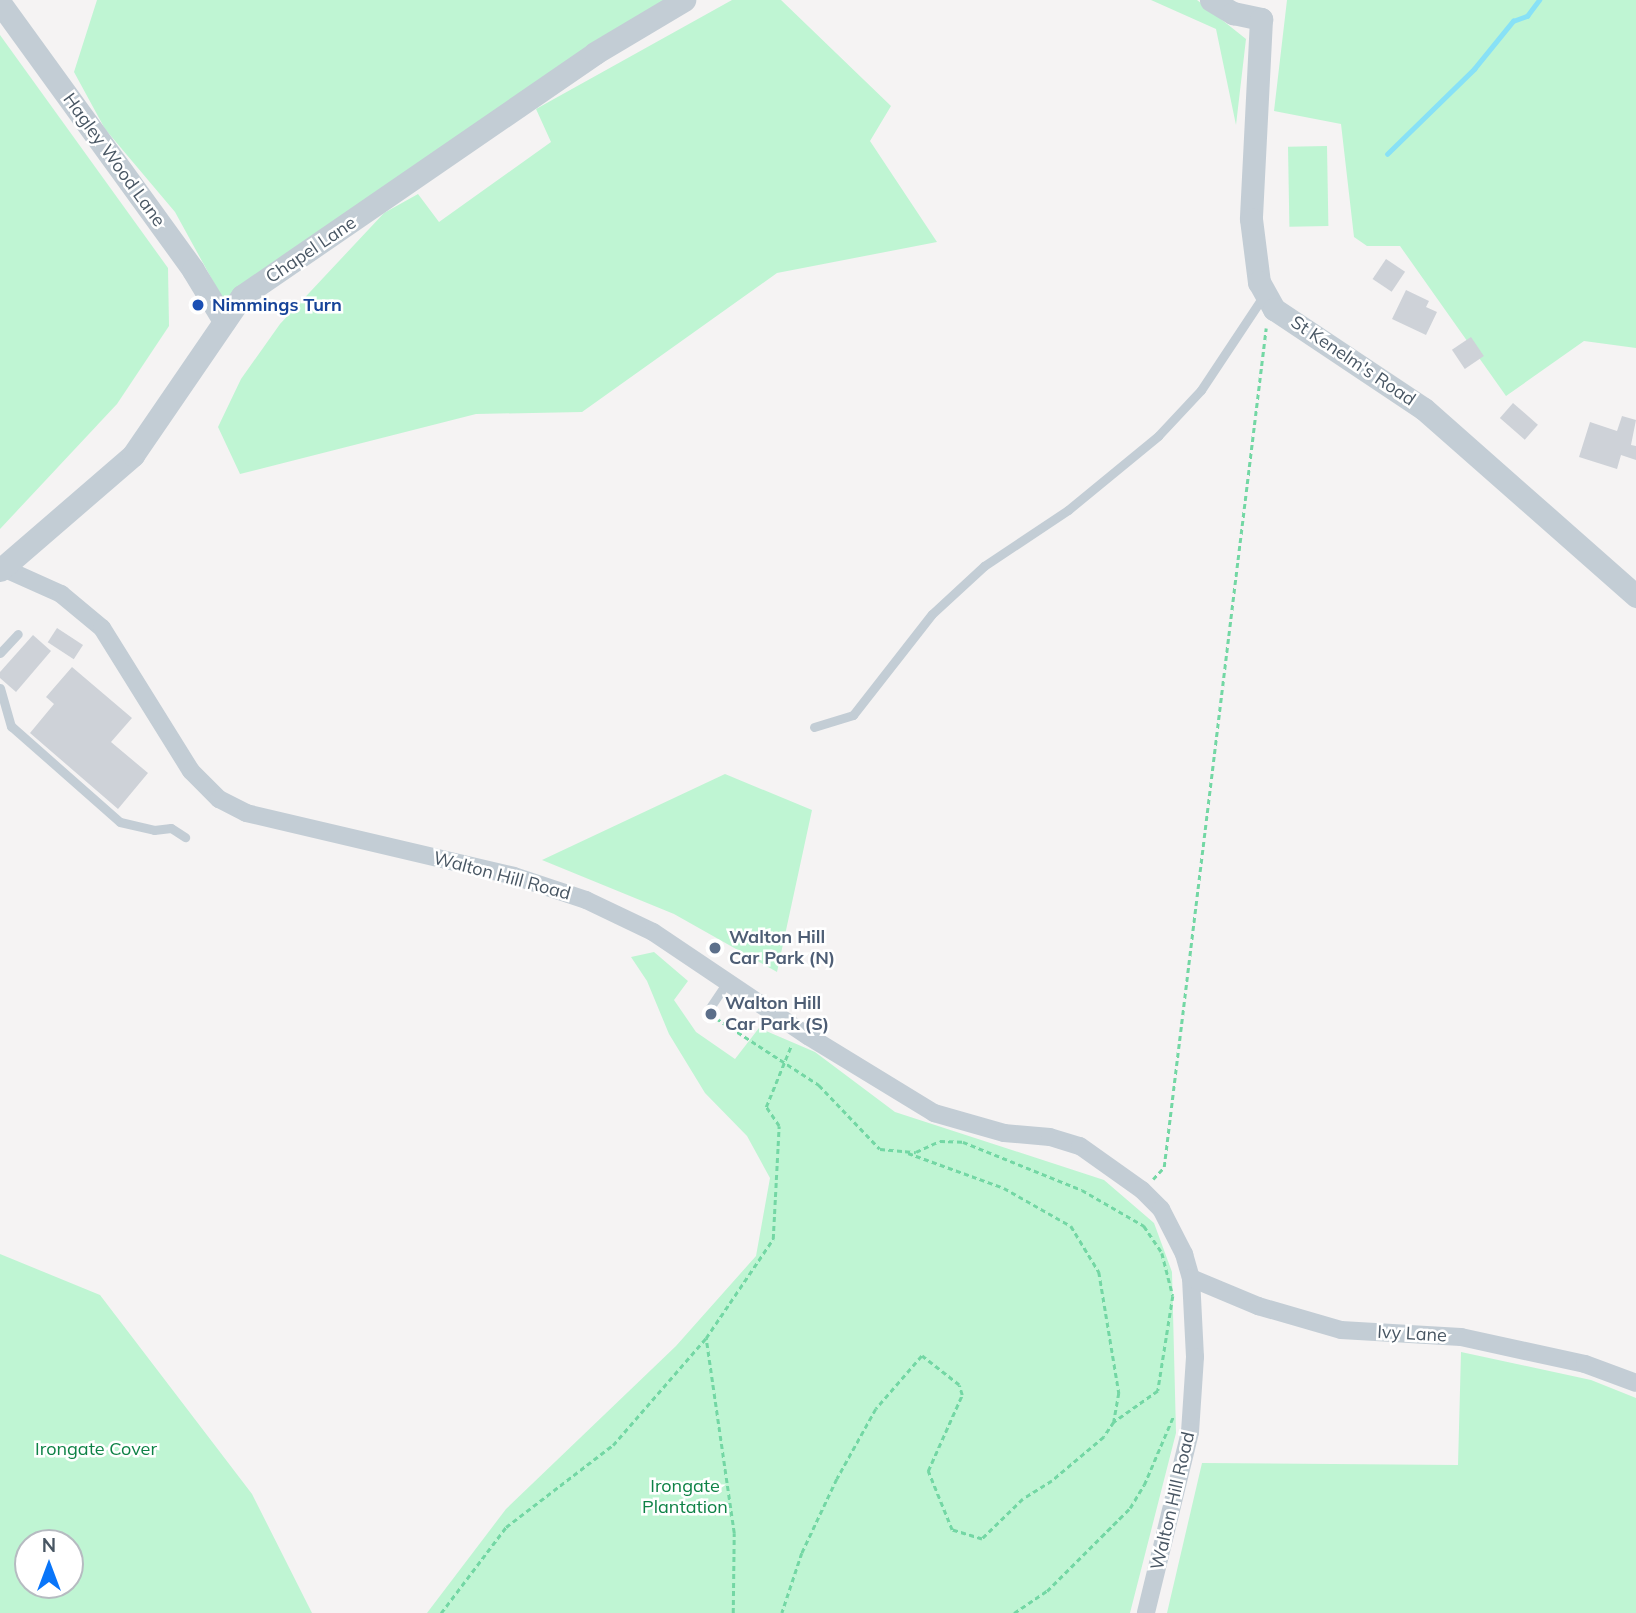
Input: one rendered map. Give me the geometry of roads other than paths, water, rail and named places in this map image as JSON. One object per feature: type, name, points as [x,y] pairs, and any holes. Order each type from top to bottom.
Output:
[{"type":"street","name":"Chapel Lane","points":[[1,569],[133,455],[242,296],[595,53],[684,0]]},
{"type":"street","points":[[1211,0],[1233,13],[1261,20],[1251,219],[1270,301]]},
{"type":"street","name":"Hagley Wood Lane","points":[[0,3],[193,270],[223,321]]},
{"type":"street","name":"St Kenelm's Road","points":[[1270,301],[1424,409],[1636,596]]},
{"type":"street","name":"Walton Hill Road","points":[[1,569],[61,594],[102,628],[191,771],[219,799],[246,813],[514,876],[586,900],[653,932],[729,979],[808,1036],[934,1113],[1004,1133],[1050,1137],[1080,1146],[1142,1190],[1175,1231],[1191,1278],[1195,1357],[1190,1432],[1146,1613]]},
{"type":"street","name":"Ivy Lane","points":[[1191,1278],[1258,1306],[1341,1331],[1461,1337],[1585,1364],[1636,1383]]},
{"type":"lane","points":[[814,727],[853,715],[932,614],[984,566],[1068,510],[1158,436],[1201,390],[1270,301]]},
{"type":"lane","points":[[0,653],[18,635]]},
{"type":"lane","points":[[0,688],[11,726],[120,821],[154,830],[171,828],[185,837]]},
{"type":"lane","points":[[707,1012],[729,979]]},
{"type":"waterway","points":[[1387,154],[1474,69],[1513,21],[1527,16],[1539,0]]},
{"type":"place","name":"Nimmings Turn","points":[[198,305]]},
{"type":"place","name":"Walton Hill Car Park (N)","points":[[715,948]]},
{"type":"place","name":"Walton Hill Car Park (S)","points":[[711,1014]]},
{"type":"park label","name":"Irongate Cover","points":[[96,1449]]},
{"type":"park label","name":"Irongate Plantation","points":[[685,1497]]}]
